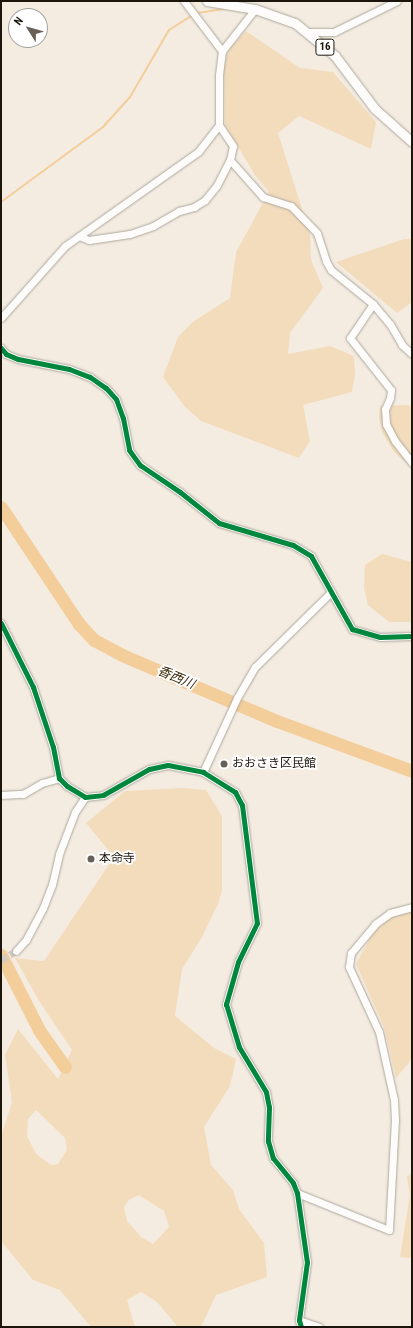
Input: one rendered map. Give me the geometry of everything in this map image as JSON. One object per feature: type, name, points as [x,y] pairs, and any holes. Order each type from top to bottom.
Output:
[{"type":"main road","name":"16","points":[[207,1],[255,9],[295,23],[334,56],[375,109],[398,132],[412,142]]},
{"type":"street","points":[[184,1],[222,51]]},
{"type":"street","points":[[307,32],[334,32],[397,1]]},
{"type":"street","points":[[79,236],[89,240],[130,234],[153,226],[179,211],[194,207],[217,185],[230,160],[233,146],[219,125],[219,75],[222,51],[255,9]]},
{"type":"street","points":[[1,318],[53,256],[79,236],[191,158],[219,125]]},
{"type":"street","points":[[230,160],[264,197],[291,206],[317,233],[326,261],[331,270],[373,304],[390,324],[402,345],[412,354]]},
{"type":"street","points":[[373,304],[350,338],[391,390],[390,398],[385,409],[386,424],[395,441],[412,463]]},
{"type":"street","points":[[1,348],[6,354],[18,360],[69,369],[90,377],[106,388],[116,400],[129,450],[140,465],[180,492],[219,523],[293,545],[311,556],[352,629],[380,637],[412,636]]},
{"type":"street","points":[[203,772],[232,708],[254,667],[331,592]]},
{"type":"street","points":[[1,624],[16,649],[33,687],[53,747],[59,778],[67,786],[85,797],[103,795],[149,769],[168,765],[203,772],[235,792],[242,805],[257,923],[238,962],[226,1004],[239,1047],[259,1078],[266,1092],[270,1107],[268,1141],[273,1158],[293,1183],[297,1193],[306,1262],[300,1324],[319,1327]]},
{"type":"street","points":[[1,795],[23,794],[42,783],[59,778]]},
{"type":"street","points":[[16,951],[26,940],[43,908],[52,885],[59,854],[75,812],[85,797]]},
{"type":"street","points":[[297,1193],[389,1230],[395,1120],[394,1100],[379,1032],[349,967],[351,953],[375,924],[390,913],[412,907]]},
{"type":"shaded area","points":[[246,31],[300,68],[333,72],[376,122],[371,149],[299,116],[278,133],[310,234],[311,260],[323,288],[290,333],[288,354],[330,346],[354,356],[355,375],[352,392],[303,405],[310,441],[299,458],[201,421],[185,407],[163,377],[178,337],[194,321],[230,298],[236,252],[269,192],[255,175],[225,125],[224,64],[229,49]]},
{"type":"shaded area","points":[[404,239],[412,239],[412,302],[397,313],[336,262]]},
{"type":"shaded area","points":[[380,406],[412,406],[412,468],[394,452],[382,432],[379,417]]},
{"type":"shaded area","points":[[382,554],[412,562],[412,622],[389,622],[368,605],[364,588],[365,565]]},
{"type":"shaded area","points":[[183,788],[206,790],[222,816],[222,891],[218,904],[201,939],[182,969],[175,1016],[214,1048],[236,1059],[230,1086],[204,1127],[211,1165],[233,1190],[239,1209],[264,1243],[267,1277],[216,1295],[201,1327],[178,1327],[157,1302],[141,1292],[127,1300],[135,1327],[91,1327],[60,1290],[33,1280],[1,1241],[1,1137],[12,1102],[5,1055],[18,1029],[58,1079],[72,1050],[39,1001],[15,958],[44,961],[114,857],[86,823],[125,791]],"holes":[[[36,1110],[65,1138],[67,1150],[58,1164],[51,1165],[36,1154],[27,1136],[28,1119]],[[139,1195],[164,1211],[169,1227],[153,1244],[141,1237],[127,1221],[124,1207],[129,1200]]]},
{"type":"shaded area","points":[[412,907],[412,1059],[396,1078],[384,1027],[356,964],[374,931],[404,908]]},
{"type":"shaded area","points":[[412,1173],[412,1258],[400,1257],[410,1195],[407,1177]]},
{"type":"waterway","points":[[198,13],[228,8]]},
{"type":"waterway","points":[[1,202],[103,127],[130,97],[169,30],[191,16]]},
{"type":"waterway","name":"香西川","points":[[1,507],[79,624],[94,640],[122,655],[277,721],[412,771]]},
{"type":"waterway","points":[[1,955],[39,1030],[65,1067]]},
{"type":"tunnel","points":[[1,960],[16,951]]},
{"type":"cycle path","points":[[1,348],[6,354],[18,359],[69,369],[90,377],[106,388],[116,399],[123,418],[129,450],[140,465],[180,492],[219,523],[293,545],[311,556],[352,629],[380,637],[412,636]]},
{"type":"cycle path","points":[[1,623],[33,687],[53,747],[59,778],[67,786],[85,797],[103,795],[149,769],[168,765],[203,772],[235,792],[242,805],[257,923],[238,962],[226,1004],[239,1047],[266,1092],[269,1107],[268,1141],[273,1158],[293,1183],[297,1193],[307,1262],[299,1320],[301,1327]]},
{"type":"place","name":"おおさき区民館","points":[[224,764]]},
{"type":"place","name":"本命寺","points":[[91,859]]}]
